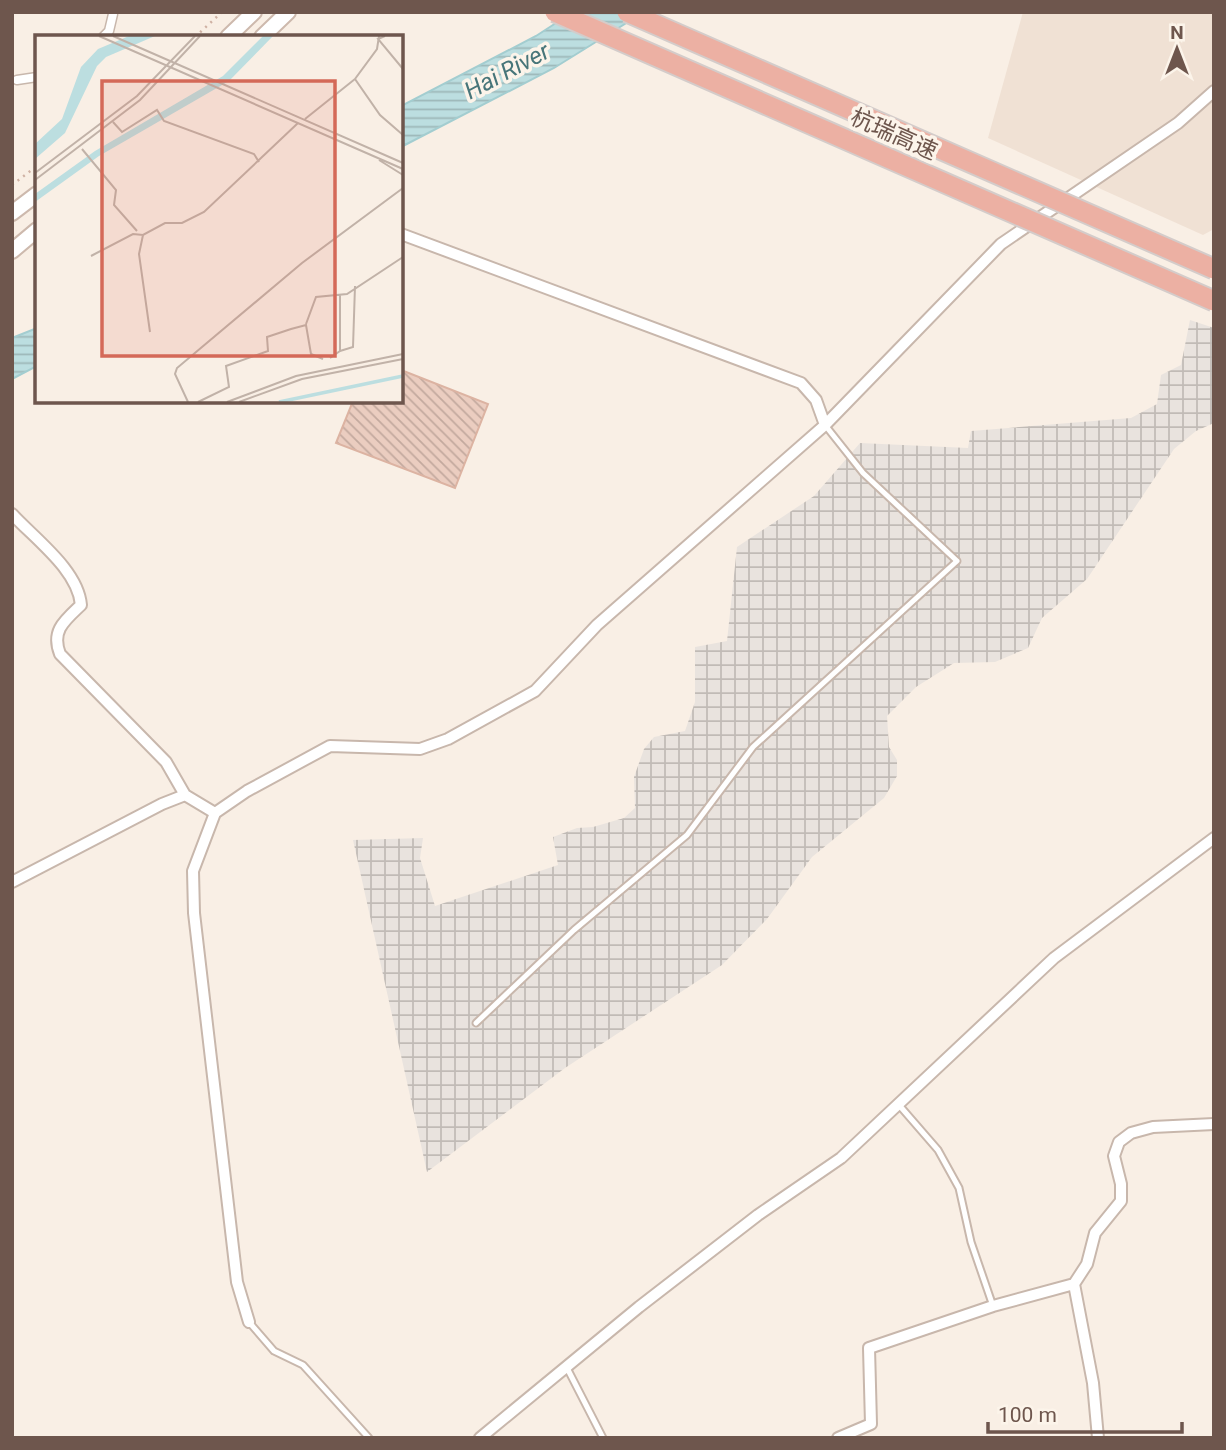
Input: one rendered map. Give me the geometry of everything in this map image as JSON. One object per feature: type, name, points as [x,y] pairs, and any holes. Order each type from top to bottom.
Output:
[{"type":"highway","name":"杭瑞高速","points":[[555,12],[1214,301]]},
{"type":"highway","name":"杭瑞高速","points":[[627,12],[1214,270]]},
{"type":"main road","points":[[230,35],[254,12]]},
{"type":"main road","points":[[264,35],[288,12]]},
{"type":"main road","points":[[12,213],[35,196]]},
{"type":"main road","points":[[12,251],[35,232]]},
{"type":"street","points":[[105,35],[109,31],[113,14]]},
{"type":"street","points":[[17,80],[35,77]]},
{"type":"street","points":[[249,1322],[235,1270],[194,913],[193,870],[215,813],[247,791],[330,746],[421,749],[448,739],[535,691],[597,625],[825,425],[1001,244],[1178,123],[1214,92]]},
{"type":"street","points":[[402,234],[801,383],[816,400],[825,425]]},
{"type":"street","points":[[12,514],[70,576],[80,594],[81,605],[60,625],[56,634],[60,654],[166,762],[185,795],[215,813]]},
{"type":"street","points":[[12,882],[162,804],[185,795]]},
{"type":"street","points":[[480,1438],[566,1366],[758,1215],[841,1158],[1054,958],[1214,838]]},
{"type":"street","points":[[838,1438],[871,1424],[869,1348],[993,1306],[1074,1284],[1087,1264],[1094,1233],[1114,1213],[1121,1201],[1121,1184],[1114,1156],[1119,1142],[1130,1133],[1153,1127],[1214,1124]]},
{"type":"street","points":[[1074,1284],[1093,1384],[1098,1438]]},
{"type":"lane","points":[[476,1023],[574,930],[687,835],[753,747],[957,561],[863,473],[825,425]]},
{"type":"lane","points":[[899,1105],[938,1150],[953,1177],[993,1306]]},
{"type":"lane","points":[[249,1322],[274,1351],[303,1365],[369,1438]]},
{"type":"lane","points":[[566,1366],[603,1438]]},
{"type":"path","points":[[197,35],[222,12]]},
{"type":"path","points":[[12,185],[35,168]]},
{"type":"shaded area","points":[[1023,12],[1214,12],[1214,229],[1203,235],[988,138]]},
{"type":"shaded area","points":[[1190,320],[1214,328],[1214,423],[1196,431],[1174,449],[1087,579],[1042,618],[1028,648],[995,662],[954,663],[916,687],[887,716],[889,747],[897,760],[897,776],[884,798],[812,857],[767,919],[722,965],[565,1068],[427,1172],[353,840],[423,838],[420,858],[435,906],[558,865],[553,837],[577,828],[593,827],[624,818],[635,808],[634,777],[644,749],[654,737],[685,731],[695,702],[695,647],[727,641],[737,547],[814,496],[860,443],[968,448],[971,431],[1131,418],[1157,404],[1161,375],[1181,365]]},
{"type":"water","name":"Hai River","points":[[573,12],[644,12],[554,68],[402,146],[402,105],[536,36]]},
{"type":"water","points":[[35,329],[35,367],[12,379],[12,338]]},
{"type":"building","points":[[402,370],[488,404],[455,488],[336,443],[353,402],[402,402]]}]
